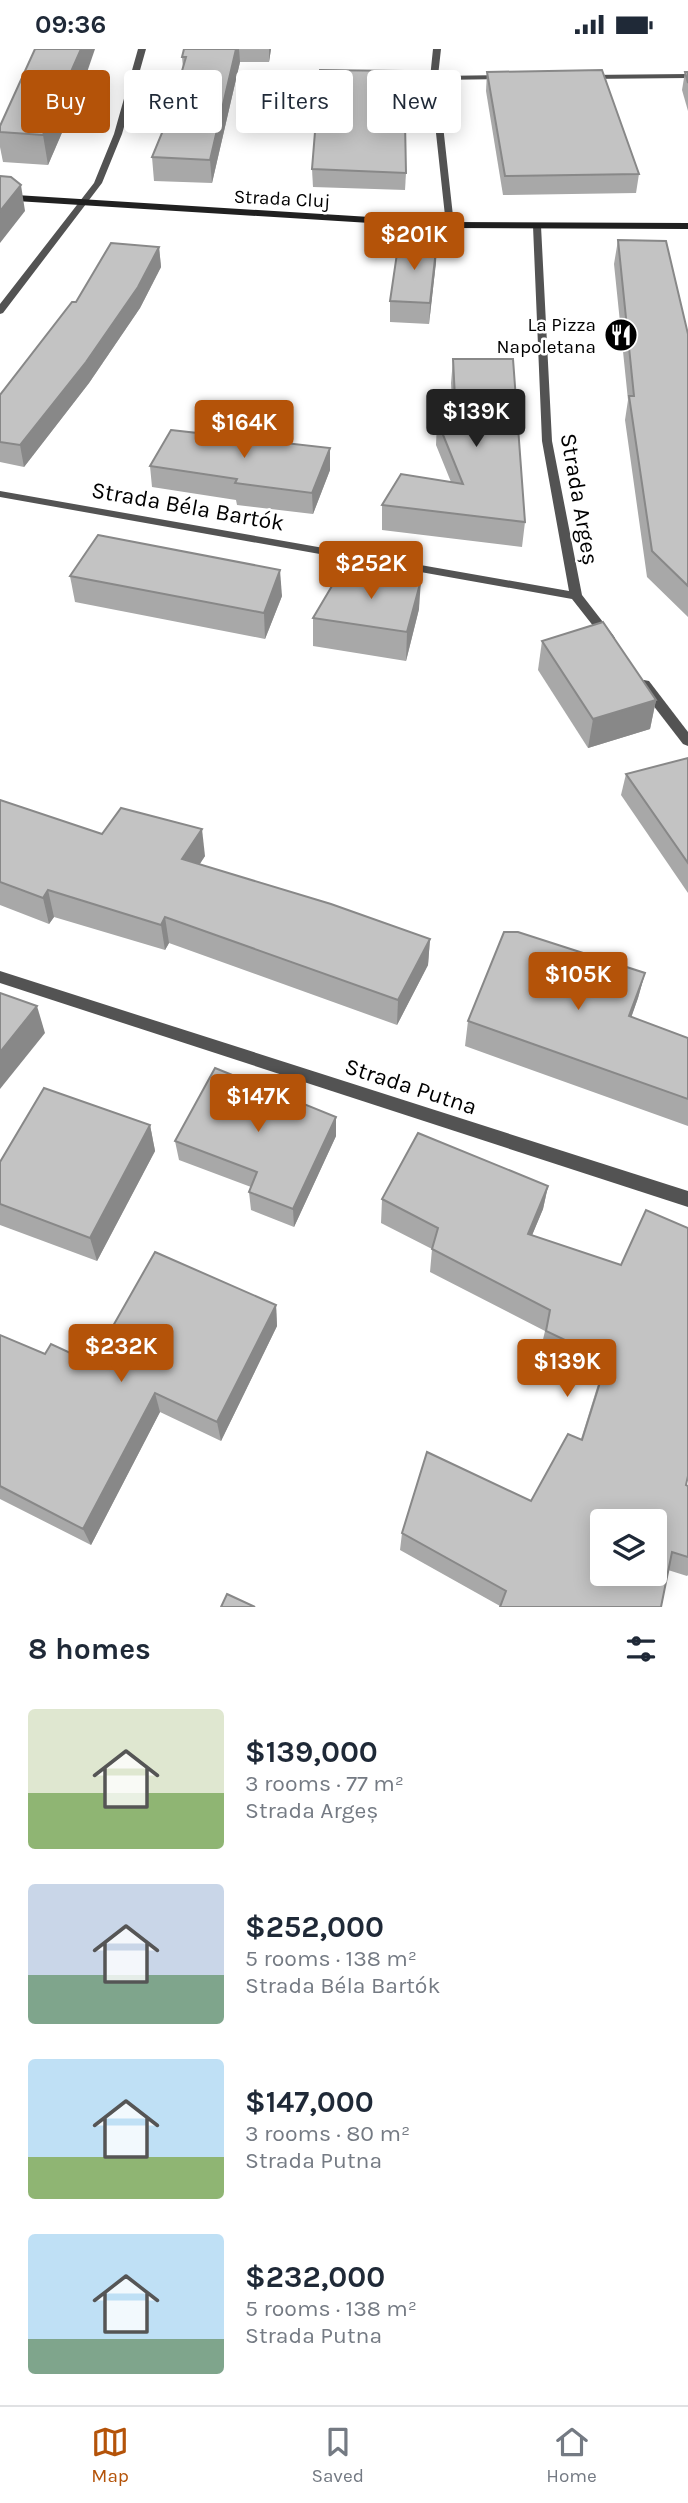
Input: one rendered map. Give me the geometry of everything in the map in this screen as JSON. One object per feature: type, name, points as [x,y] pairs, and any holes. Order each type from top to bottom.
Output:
[{"type":"main road","name":"Strada Cluj","points":[[0,197],[450,225],[688,226]]},
{"type":"street","points":[[0,311],[98,183],[118,134],[142,49]]},
{"type":"street","points":[[435,70],[437,49]]},
{"type":"street","points":[[581,77],[688,76]]},
{"type":"street","points":[[461,78],[514,77]]},
{"type":"street","points":[[440,133],[450,225]]},
{"type":"street","name":"Strada Argeș","points":[[537,226],[547,441],[576,596],[616,647]]},
{"type":"street","name":"Strada Béla Bartók","points":[[0,494],[576,596]]},
{"type":"street","points":[[640,679],[688,741]]},
{"type":"street","name":"Strada Putna","points":[[0,978],[688,1199]]},
{"type":"building","points":[[35,49],[81,49],[72,70],[25,70]]},
{"type":"building","points":[[184,49],[236,49],[222,109],[222,70],[182,70],[186,57],[182,57]]},
{"type":"building","points":[[353,70],[367,71],[367,133],[405,133],[406,173],[312,169],[315,133],[353,133]]},
{"type":"building","points":[[602,70],[639,174],[505,176],[487,72]]},
{"type":"building","points":[[21,80],[21,133],[44,133],[43,135],[0,132],[0,126]]},
{"type":"building","points":[[162,133],[216,133],[210,160],[152,157]]},
{"type":"building","points":[[0,176],[11,177],[21,185],[0,211]]},
{"type":"building","points":[[399,240],[437,241],[430,303],[390,301]]},
{"type":"building","points":[[618,240],[666,241],[688,334],[688,586],[652,551],[629,396],[634,396]]},
{"type":"building","points":[[111,243],[159,247],[138,287],[86,362],[20,445],[0,442],[0,395],[72,302],[76,302]]},
{"type":"building","points":[[453,359],[513,359],[525,522],[382,505],[401,474],[463,484],[437,420],[456,418]]},
{"type":"building","points":[[171,430],[330,448],[312,493],[235,483],[237,479],[150,466]]},
{"type":"building","points":[[98,535],[280,570],[264,613],[70,576]]},
{"type":"building","points":[[342,569],[421,580],[407,632],[313,618]]},
{"type":"building","points":[[603,622],[656,700],[593,719],[542,641]]},
{"type":"building","points":[[688,758],[688,863],[626,774]]},
{"type":"building","points":[[0,800],[102,834],[121,808],[202,829],[182,859],[331,904],[430,939],[398,1000],[165,917],[161,925],[48,890],[43,898],[0,882]]},
{"type":"building","points":[[504,932],[518,932],[645,973],[629,1016],[688,1038],[688,1099],[468,1021]]},
{"type":"building","points":[[0,993],[37,1006],[0,1052]]},
{"type":"building","points":[[215,1068],[336,1117],[293,1209],[249,1192],[257,1172],[175,1141]]},
{"type":"building","points":[[44,1088],[150,1125],[90,1238],[0,1204],[0,1162]]},
{"type":"building","points":[[418,1133],[548,1186],[528,1234],[621,1265],[646,1210],[688,1228],[688,1557],[672,1552],[667,1577],[667,1509],[590,1509],[590,1586],[665,1586],[661,1607],[500,1607],[506,1591],[402,1533],[427,1452],[531,1501],[568,1434],[582,1440],[607,1360],[546,1331],[550,1310],[432,1249],[438,1228],[382,1199]]},
{"type":"building","points":[[155,1252],[276,1305],[217,1422],[155,1393],[83,1529],[0,1486],[0,1335],[45,1354],[51,1344],[92,1363]]},
{"type":"building","points":[[227,1594],[255,1607],[221,1607]]},
{"type":"place","name":"La Pizza Napoletana","points":[[621,335]]}]
